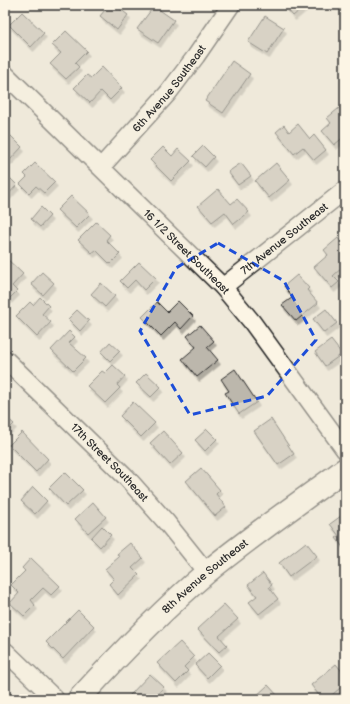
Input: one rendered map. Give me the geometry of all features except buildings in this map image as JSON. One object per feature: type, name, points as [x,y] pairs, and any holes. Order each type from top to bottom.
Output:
[{"type":"street","name":"6th Avenue Southeast","points":[[101,167],[168,93],[196,56],[231,5]]},
{"type":"street","name":"16 1/2 Street Southeast","points":[[5,74],[223,287],[252,322],[345,450]]},
{"type":"street","name":"7th Avenue Southeast","points":[[223,287],[345,190]]},
{"type":"street","name":"17th Street Southeast","points":[[5,359],[126,477],[167,523],[207,572]]},
{"type":"street","name":"8th Avenue Southeast","points":[[79,699],[145,628],[207,572],[345,469]]},
{"type":"street","points":[[5,651],[55,699]]},
{"type":"highlighted area","points":[[218,243],[284,281],[316,340],[267,396],[190,415],[140,331],[176,268]]}]
